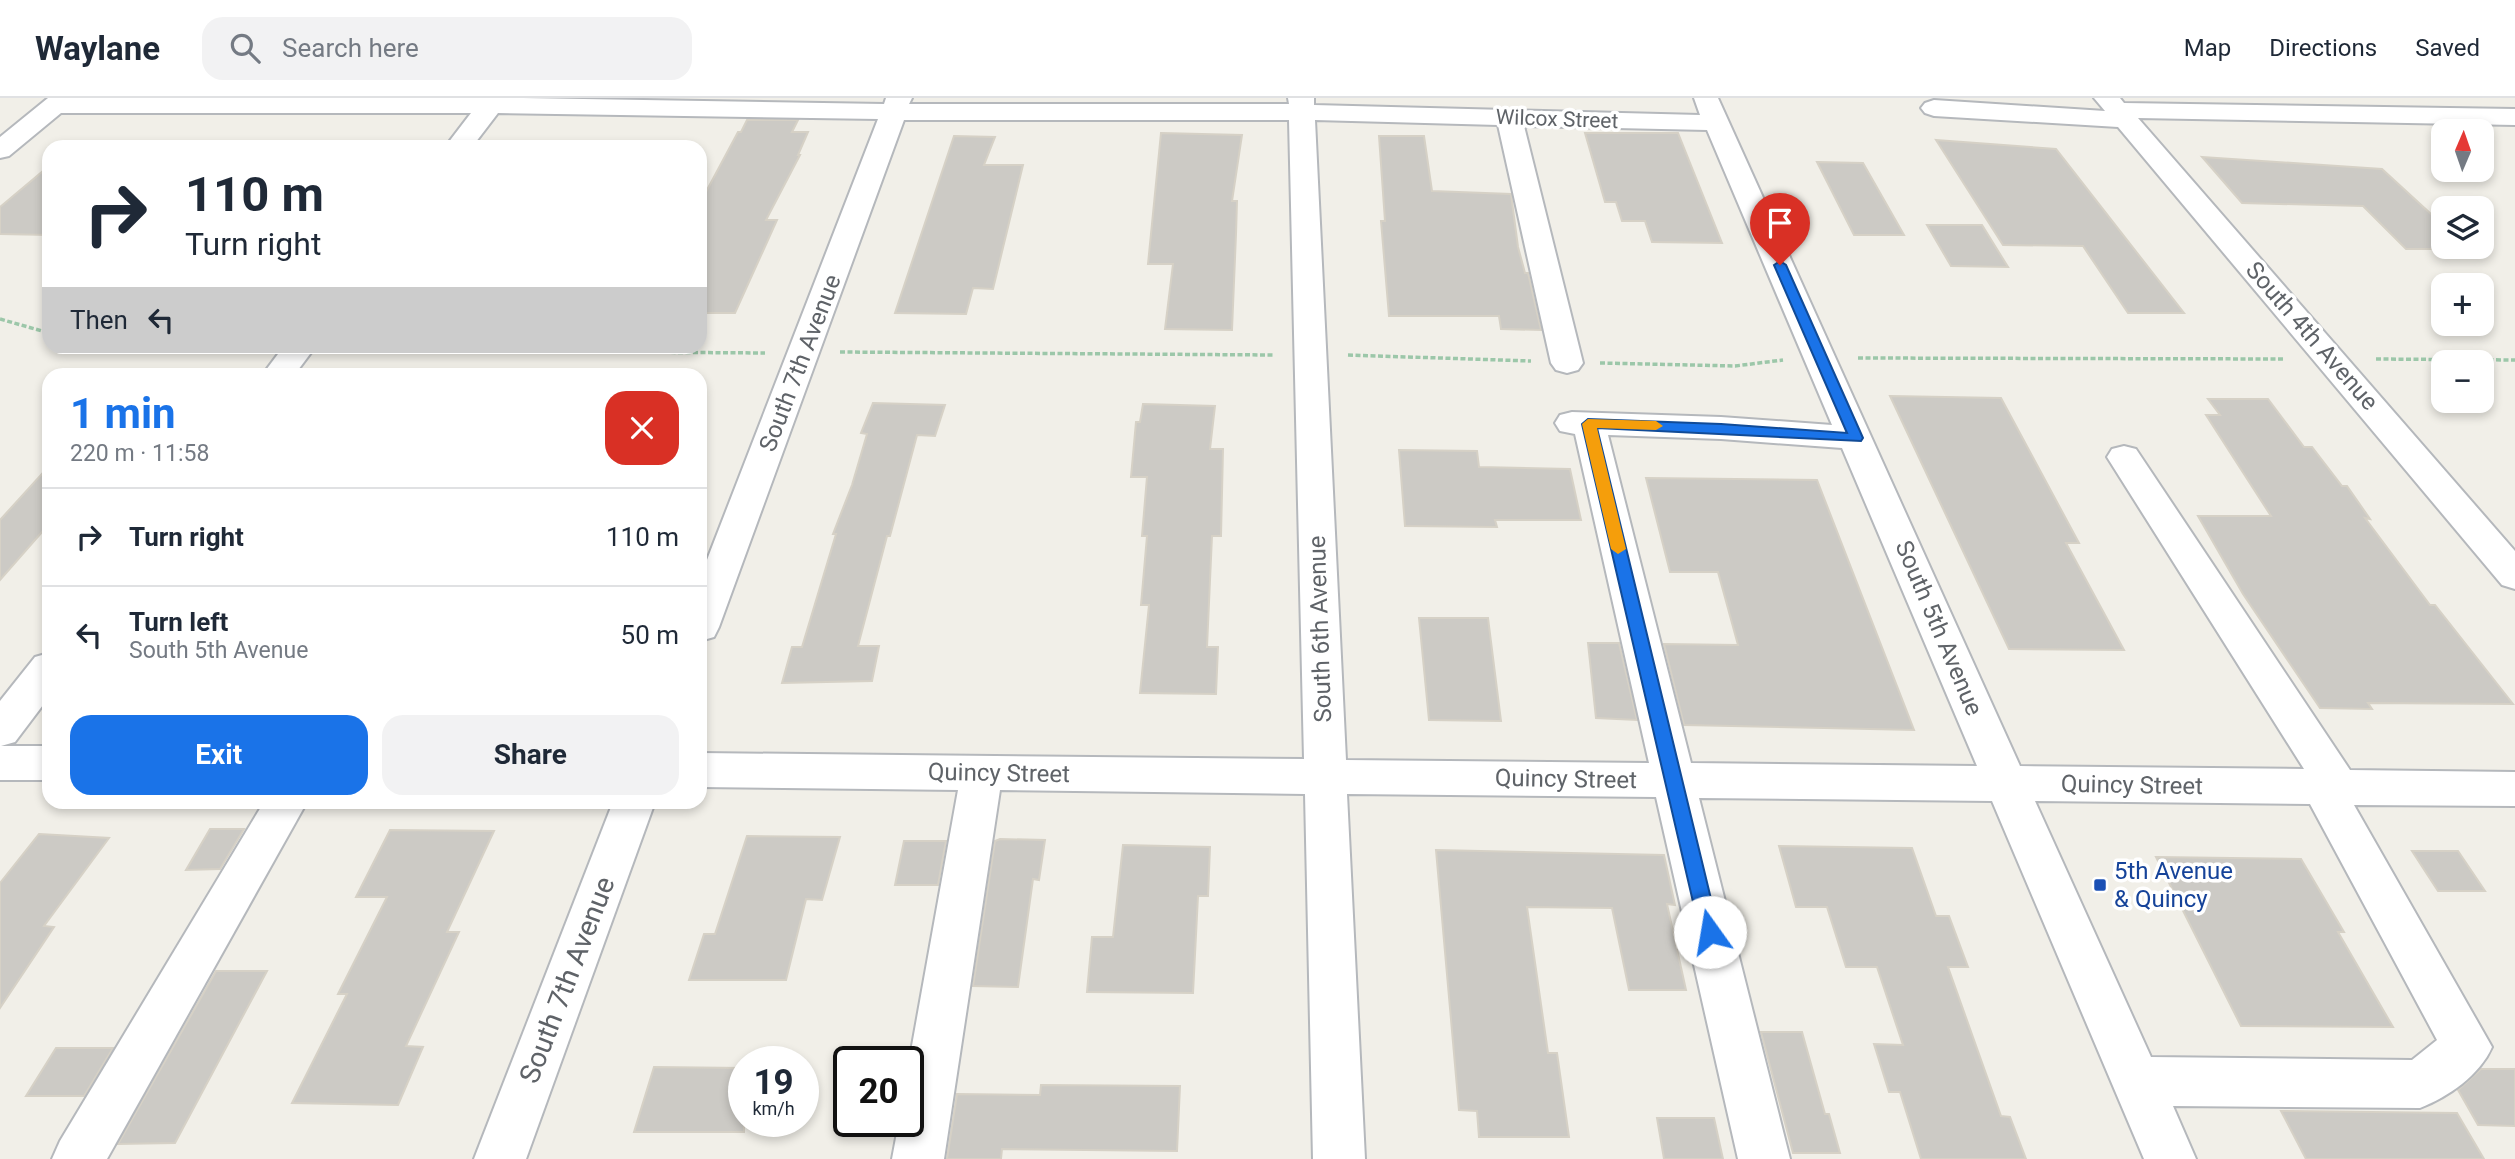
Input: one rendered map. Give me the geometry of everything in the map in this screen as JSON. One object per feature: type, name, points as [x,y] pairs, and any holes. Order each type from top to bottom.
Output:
[{"type":"street","name":"Wilcox Street","points":[[58,102],[1301,105],[1388,106],[1509,117],[1538,108],[1711,111]]},
{"type":"street","points":[[0,149],[58,102]]},
{"type":"street","points":[[463,140],[493,102]]},
{"type":"street","name":"South 7th Avenue","points":[[707,608],[897,105]]},
{"type":"street","name":"South 6th Avenue","points":[[1301,105],[1339,1159]]},
{"type":"street","points":[[1934,108],[2515,117]]},
{"type":"street","name":"South 4th Avenue","points":[[2117,110],[2515,576]]},
{"type":"street","name":"South 5th Avenue","points":[[1711,111],[2170,1159]]},
{"type":"street","points":[[1509,117],[1567,363]]},
{"type":"street","points":[[273,362],[297,354]]},
{"type":"street","points":[[1764,1159],[1674,780],[1580,423],[1721,428],[1856,438]]},
{"type":"street","points":[[2124,457],[2330,787],[2467,1047],[2420,1084],[2136,1081]]},
{"type":"street","points":[[0,730],[42,677]]},
{"type":"street","points":[[0,763],[42,763]]},
{"type":"street","name":"Quincy Street","points":[[707,770],[2515,789]]},
{"type":"street","points":[[918,1159],[982,773]]},
{"type":"street","points":[[78,1159],[282,809]]},
{"type":"street","name":"South 7th Avenue","points":[[500,1159],[631,809]]},
{"type":"path","points":[[0,320],[42,331]]},
{"type":"path","points":[[707,352],[774,353]]},
{"type":"path","points":[[830,352],[1282,355]]},
{"type":"path","points":[[222,354],[273,362]]},
{"type":"path","points":[[1863,358],[2294,359]]},
{"type":"path","points":[[2365,359],[2515,360]]},
{"type":"building","points":[[747,120],[798,120],[792,132],[808,132],[800,155],[766,220],[777,220],[735,313],[707,313],[707,190],[738,132],[741,132]]},
{"type":"building","points":[[1161,133],[1242,135],[1232,201],[1237,201],[1232,330],[1165,329],[1173,264],[1148,264]]},
{"type":"building","points":[[1585,133],[1678,133],[1722,243],[1652,242],[1645,221],[1622,221],[1616,202],[1605,202]]},
{"type":"building","points":[[954,136],[995,137],[984,165],[1023,165],[993,289],[973,288],[966,314],[895,313]]},
{"type":"building","points":[[1379,136],[1424,136],[1432,191],[1511,194],[1518,247],[1525,273],[1528,273],[1541,330],[1501,329],[1499,316],[1389,316],[1381,221],[1385,221]]},
{"type":"building","points":[[1936,140],[2056,149],[2184,313],[2128,313],[2083,246],[2003,245]]},
{"type":"building","points":[[2202,157],[2382,169],[2431,214],[2431,249],[2406,249],[2363,206],[2242,203]]},
{"type":"building","points":[[1817,162],[1863,163],[1904,235],[1854,235]]},
{"type":"building","points":[[42,172],[42,235],[0,234],[0,207]]},
{"type":"building","points":[[1927,225],[1982,225],[2008,267],[1951,266]]},
{"type":"building","points":[[1890,396],[2001,398],[2079,543],[2066,543],[2124,650],[2009,649]]},
{"type":"building","points":[[2208,399],[2268,399],[2304,447],[2312,447],[2342,486],[2347,486],[2370,519],[2365,518],[2430,605],[2435,605],[2513,704],[2368,703],[2372,709],[2320,708],[2243,594],[2198,516],[2271,516],[2206,415],[2220,415]]},
{"type":"building","points":[[873,403],[945,405],[935,436],[917,435],[890,536],[887,536],[858,646],[879,646],[872,681],[782,683],[792,647],[802,647],[836,534],[833,534],[852,485],[867,434],[861,433]]},
{"type":"building","points":[[1143,404],[1215,406],[1210,449],[1223,449],[1221,536],[1212,536],[1207,647],[1218,647],[1216,694],[1140,693],[1149,605],[1141,605],[1147,536],[1142,536],[1147,477],[1131,477],[1136,422],[1140,422]]},
{"type":"building","points":[[1399,450],[1477,451],[1479,467],[1570,469],[1581,520],[1495,520],[1497,527],[1405,526]]},
{"type":"building","points":[[42,474],[42,532],[0,580],[0,520]]},
{"type":"building","points":[[1646,478],[1817,480],[1914,730],[1684,725],[1664,644],[1738,645],[1718,572],[1670,572]]},
{"type":"building","points":[[1419,618],[1488,618],[1501,721],[1429,720]]},
{"type":"building","points":[[1588,643],[1619,643],[1637,720],[1596,718]]},
{"type":"building","points":[[210,829],[244,829],[220,869],[186,870]]},
{"type":"building","points":[[390,830],[494,831],[447,932],[459,932],[406,1046],[423,1047],[398,1105],[292,1103],[347,994],[338,994],[387,897],[356,897]]},
{"type":"building","points":[[39,834],[109,838],[44,926],[54,927],[0,1008],[0,883]]},
{"type":"building","points":[[747,836],[840,837],[822,900],[806,899],[786,980],[689,980],[704,934],[715,934]]},
{"type":"building","points":[[1045,840],[1039,880],[1033,879],[1018,987],[973,986],[995,841]]},
{"type":"building","points":[[904,841],[946,841],[938,885],[895,885]]},
{"type":"building","points":[[1123,845],[1210,847],[1208,896],[1198,896],[1193,993],[1087,992],[1092,937],[1113,937]]},
{"type":"building","points":[[1779,846],[1912,848],[1936,916],[1949,916],[1968,967],[1948,967],[2001,1116],[2010,1117],[2026,1159],[1921,1159],[1900,1092],[1889,1092],[1874,1044],[1903,1045],[1877,967],[1846,967],[1827,907],[1796,907]]},
{"type":"building","points":[[1436,850],[1664,855],[1675,905],[1667,904],[1686,990],[1629,990],[1612,908],[1527,907],[1548,1053],[1557,1053],[1569,1137],[1479,1137],[1477,1111],[1459,1110]]},
{"type":"building","points":[[2412,851],[2458,851],[2485,891],[2438,891]]},
{"type":"building","points":[[2156,857],[2301,859],[2344,932],[2338,932],[2393,1027],[2241,1026]]},
{"type":"building","points":[[216,971],[267,971],[175,1143],[118,1144]]},
{"type":"building","points":[[1761,1032],[1802,1032],[1825,1114],[1829,1114],[1840,1153],[1793,1153]]},
{"type":"building","points":[[56,1048],[113,1048],[84,1096],[26,1096]]},
{"type":"building","points":[[654,1067],[728,1068],[728,1132],[634,1132]]},
{"type":"building","points":[[2481,1069],[2515,1069],[2515,1126],[2478,1125],[2458,1090]]},
{"type":"building","points":[[1041,1085],[1180,1086],[1177,1151],[1002,1149],[1001,1159],[947,1159],[957,1094],[1040,1095]]},
{"type":"building","points":[[2281,1111],[2457,1113],[2484,1159],[2306,1159]]},
{"type":"building","points":[[1657,1118],[1714,1118],[1723,1159],[1664,1159]]},
{"type":"slow traffic","points":[[1618,549],[1588,424],[1656,426]]},
{"type":"place","name":"5th Avenue & Quincy","points":[[2100,885]]},
{"type":"route","points":[[1710,932],[1588,424],[1721,428],[1856,438],[1780,265]]}]
